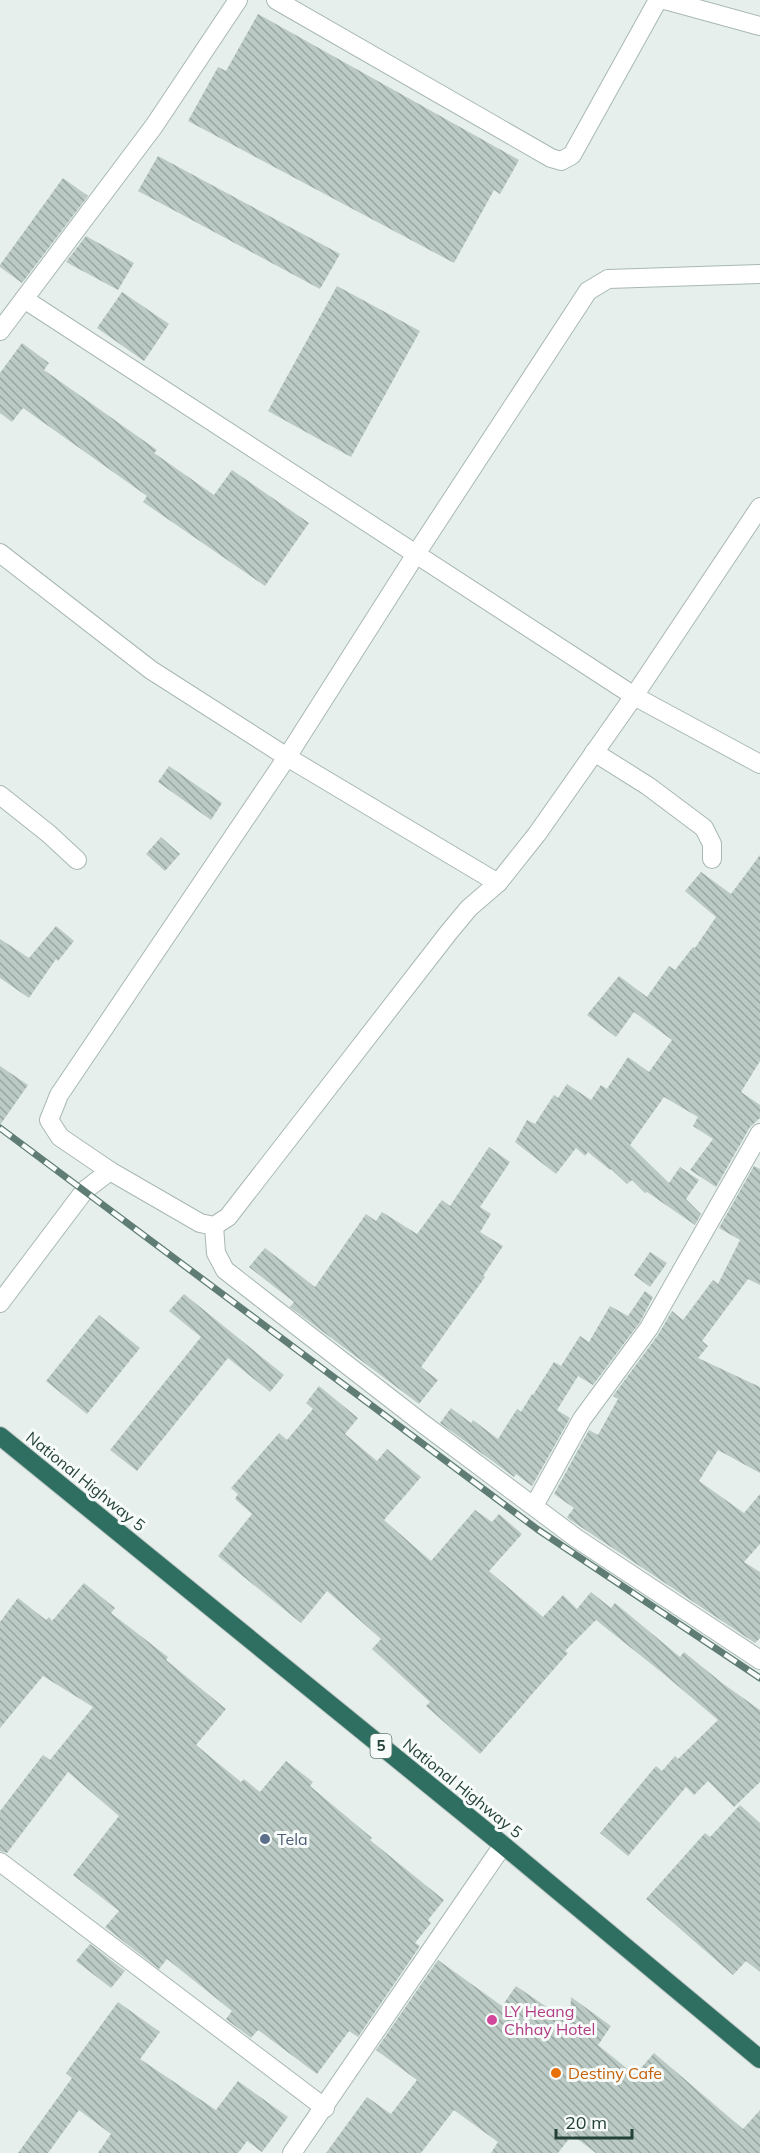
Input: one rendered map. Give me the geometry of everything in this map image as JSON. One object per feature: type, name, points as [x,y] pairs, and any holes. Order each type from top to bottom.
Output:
[{"type":"highway","name":"National Highway 5","points":[[0,1436],[503,1845],[760,2059]]},
{"type":"street","points":[[0,331],[154,126],[238,0]]},
{"type":"street","points":[[276,0],[551,158],[561,161],[572,154],[658,0]]},
{"type":"street","points":[[665,0],[760,26]]},
{"type":"street","points":[[760,274],[608,279],[588,291],[287,757],[59,1095],[49,1120],[60,1137],[110,1171],[200,1223],[214,1226],[228,1216],[463,916],[498,882],[537,834],[634,696],[760,507]]},
{"type":"street","points":[[24,299],[634,696],[760,764]]},
{"type":"street","points":[[0,553],[151,670],[287,757],[498,882]]},
{"type":"street","points":[[594,752],[648,786],[704,828],[712,844],[712,859]]},
{"type":"street","points":[[0,795],[49,834],[77,860]]},
{"type":"street","points":[[534,1506],[582,1419],[649,1328],[760,1133]]},
{"type":"street","points":[[0,1303],[85,1190],[110,1171]]},
{"type":"street","points":[[214,1226],[216,1253],[225,1270],[422,1423],[534,1506],[701,1623],[760,1660]]},
{"type":"street","points":[[292,2153],[503,1845]]},
{"type":"street","points":[[0,1862],[325,2108]]},
{"type":"building","points":[[258,14],[519,160],[500,194],[494,190],[454,263],[188,121],[218,67],[226,71]]},
{"type":"building","points":[[158,156],[340,254],[320,289],[138,191]]},
{"type":"building","points":[[63,178],[88,196],[22,283],[0,265]]},
{"type":"building","points":[[86,236],[134,263],[118,290],[66,262]]},
{"type":"building","points":[[337,286],[420,331],[351,457],[268,411]]},
{"type":"building","points":[[122,292],[169,324],[144,361],[97,328]]},
{"type":"building","points":[[22,343],[49,363],[44,370],[157,450],[154,453],[214,495],[232,470],[309,523],[265,586],[143,502],[147,496],[23,408],[12,422],[0,413],[0,373]]},
{"type":"building","points":[[169,766],[222,803],[211,820],[158,782]]},
{"type":"building","points":[[161,837],[180,854],[165,871],[146,854]]},
{"type":"building","points":[[760,855],[760,1061],[741,1092],[760,1105],[760,1118],[750,1127],[716,1187],[690,1170],[713,1139],[693,1126],[698,1117],[664,1097],[630,1145],[669,1183],[680,1167],[699,1180],[686,1199],[701,1214],[695,1225],[647,1192],[645,1193],[632,1180],[627,1184],[588,1152],[585,1156],[576,1148],[556,1174],[515,1142],[527,1120],[535,1124],[554,1095],[558,1098],[567,1084],[591,1100],[601,1085],[607,1089],[628,1057],[649,1072],[672,1040],[634,1012],[616,1037],[587,1015],[619,976],[647,997],[669,966],[675,970],[693,947],[695,948],[716,917],[685,891],[701,872],[731,894]]},
{"type":"building","points":[[56,926],[74,941],[58,961],[56,959],[29,998],[0,978],[0,939],[29,958]]},
{"type":"building","points":[[0,1066],[28,1085],[0,1125]]},
{"type":"building","points":[[489,1147],[510,1162],[480,1207],[491,1214],[480,1232],[503,1246],[483,1276],[485,1277],[421,1367],[438,1380],[419,1404],[290,1307],[294,1302],[249,1267],[265,1248],[315,1287],[366,1214],[376,1221],[382,1212],[417,1234],[442,1200],[450,1206]]},
{"type":"building","points":[[754,1166],[760,1169],[760,1285],[748,1279],[702,1341],[708,1346],[698,1358],[760,1387],[760,1473],[718,1450],[699,1481],[744,1513],[760,1494],[760,1544],[744,1562],[760,1572],[760,1638],[755,1643],[569,1519],[567,1517],[574,1508],[554,1494],[589,1430],[598,1435],[618,1399],[613,1396],[658,1335],[672,1311],[683,1320],[713,1280],[718,1284],[740,1240],[719,1228]]},
{"type":"building","points":[[650,1252],[667,1263],[650,1287],[634,1275]]},
{"type":"building","points":[[645,1291],[653,1297],[640,1322],[593,1385],[578,1376],[557,1410],[570,1418],[532,1486],[516,1474],[514,1477],[440,1423],[451,1408],[471,1423],[473,1420],[498,1439],[517,1409],[521,1412],[554,1362],[561,1366],[580,1336],[589,1342],[610,1306],[628,1316]]},
{"type":"building","points":[[184,1294],[284,1375],[270,1392],[228,1358],[137,1471],[110,1450],[201,1337],[169,1311]]},
{"type":"building","points":[[99,1315],[140,1348],[87,1414],[46,1381]]},
{"type":"building","points":[[319,1386],[358,1418],[345,1434],[377,1461],[387,1449],[421,1477],[384,1520],[431,1561],[475,1510],[492,1522],[499,1514],[522,1534],[489,1571],[543,1617],[563,1595],[577,1609],[591,1592],[611,1608],[615,1603],[680,1657],[684,1652],[760,1710],[760,1782],[734,1807],[708,1781],[694,1795],[686,1787],[628,1856],[600,1833],[656,1766],[662,1771],[675,1756],[678,1759],[718,1720],[596,1620],[565,1651],[568,1653],[480,1754],[426,1706],[430,1702],[372,1649],[381,1639],[327,1591],[301,1623],[218,1556],[252,1514],[235,1499],[238,1494],[231,1488],[279,1433],[287,1440],[313,1409],[306,1403]]},
{"type":"building","points":[[84,1583],[115,1608],[111,1613],[168,1657],[166,1660],[226,1709],[196,1745],[241,1782],[244,1779],[260,1792],[286,1761],[313,1782],[310,1786],[372,1838],[370,1840],[444,1900],[428,1920],[431,1923],[415,1943],[420,1946],[358,2037],[349,2031],[317,2074],[258,2030],[251,2038],[226,2019],[232,2011],[167,1959],[159,1969],[105,1927],[119,1911],[73,1875],[119,1816],[68,1772],[7,1853],[0,1851],[0,1811],[43,1755],[50,1760],[93,1707],[43,1676],[0,1728],[0,1622],[18,1598],[46,1620],[49,1617],[52,1621]]},
{"type":"building","points":[[740,1805],[760,1823],[760,1972],[746,1961],[733,1975],[646,1899],[705,1833],[710,1837]]},
{"type":"building","points":[[90,1944],[125,1971],[111,1988],[76,1961]]},
{"type":"building","points":[[438,1960],[502,2006],[516,1986],[570,2023],[571,1997],[611,2026],[598,2045],[635,2075],[654,2053],[743,2129],[760,2110],[760,2153],[596,2153],[572,2135],[558,2153],[491,2153],[498,2142],[454,2110],[421,2153],[326,2153],[367,2097],[391,2114],[417,2080],[376,2050]]},
{"type":"building","points":[[118,2002],[160,2032],[140,2059],[216,2110],[238,2081],[288,2117],[262,2152],[247,2141],[238,2153],[98,2153],[111,2134],[79,2110],[48,2153],[18,2153],[72,2078],[66,2073]]},
{"type":"railway","points":[[0,1128],[537,1529],[760,1678]]},
{"type":"place","name":"Tela","points":[[265,1839]]},
{"type":"place","name":"LY Heang Chhay Hotel","points":[[492,2020]]},
{"type":"place","name":"Destiny Cafe","points":[[556,2073]]}]
